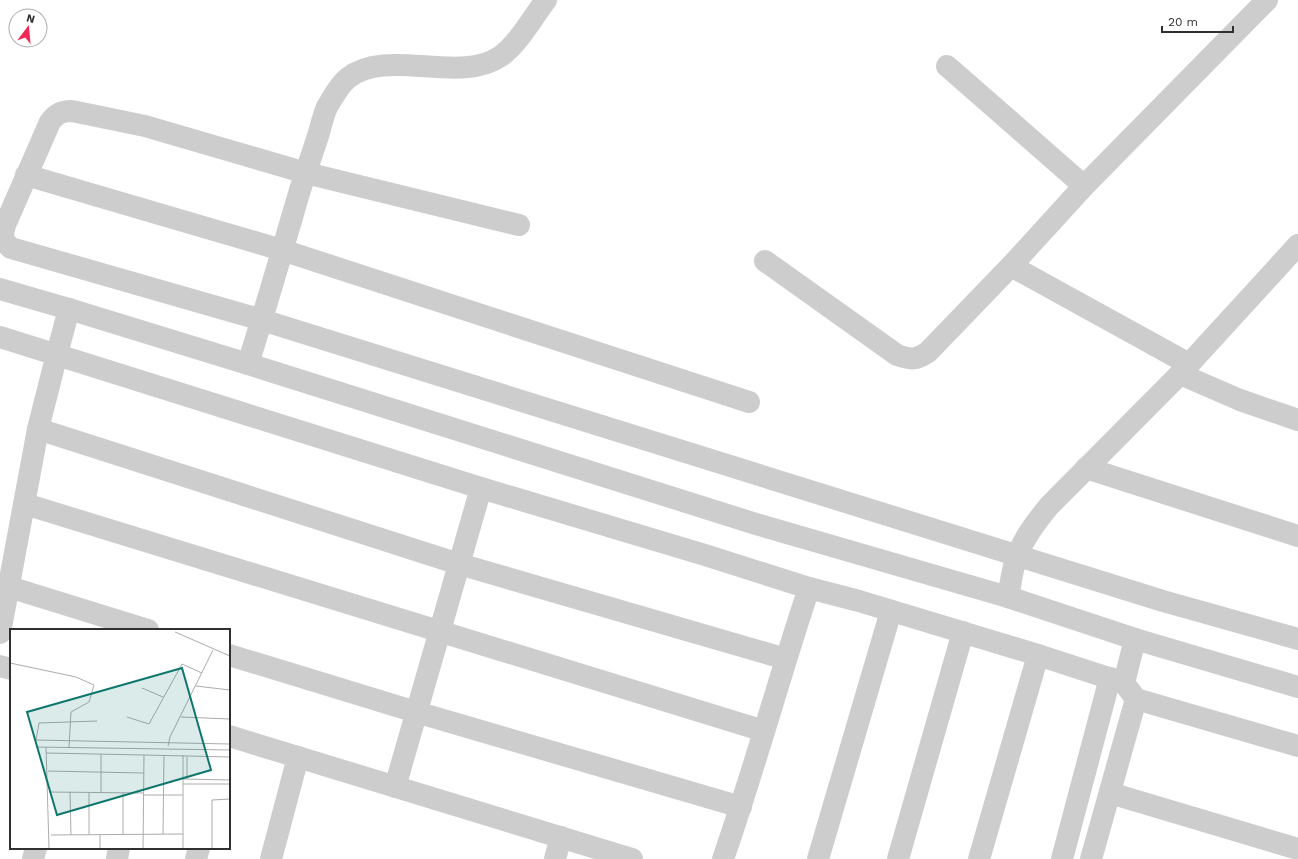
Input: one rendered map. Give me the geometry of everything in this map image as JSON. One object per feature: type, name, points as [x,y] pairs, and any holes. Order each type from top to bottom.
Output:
[{"type":"street","points":[[248,364],[327,108],[337,90],[348,78],[361,70],[378,66],[469,67],[491,62],[512,47],[546,0]]},
{"type":"street","points":[[765,261],[897,355],[907,359],[919,358],[928,352],[1011,266],[1084,186],[1267,0]]},
{"type":"street","points":[[947,66],[1084,186]]},
{"type":"street","points":[[519,225],[306,173],[145,126],[63,111],[55,115],[50,122],[26,175],[3,233],[4,242],[11,248],[262,320],[1163,601],[1298,639]]},
{"type":"street","points":[[26,175],[282,250],[749,402]]},
{"type":"street","points":[[1008,597],[1017,555],[1033,526],[1049,506],[1184,369],[1298,245]]},
{"type":"street","points":[[1011,266],[1184,369],[1240,400],[1298,420]]},
{"type":"street","points":[[0,289],[248,364],[756,524],[1008,597],[1135,639],[1298,687]]},
{"type":"street","points":[[0,633],[38,429],[69,309]]},
{"type":"street","points":[[0,338],[57,354],[481,488],[742,566],[809,588],[858,601],[1038,655],[1124,687],[1298,746]]},
{"type":"street","points":[[38,429],[459,564],[786,659]]},
{"type":"street","points":[[1086,468],[1298,536]]},
{"type":"street","points":[[395,786],[481,488]]},
{"type":"street","points":[[25,504],[764,731]]},
{"type":"street","points":[[9,587],[145,629]]},
{"type":"street","points":[[723,859],[741,807],[809,588]]},
{"type":"street","points":[[818,859],[891,611]]},
{"type":"street","points":[[898,859],[963,632]]},
{"type":"street","points":[[1091,859],[1110,793],[1124,687],[1135,639]]},
{"type":"street","points":[[230,655],[416,712],[741,807]]},
{"type":"street","points":[[979,859],[1038,655]]},
{"type":"street","points":[[0,666],[10,669]]},
{"type":"street","points":[[1062,859],[1124,687]]},
{"type":"street","points":[[230,736],[632,859]]},
{"type":"street","points":[[271,859],[298,757]]},
{"type":"street","points":[[1110,793],[1298,849]]},
{"type":"street","points":[[555,859],[561,837]]},
{"type":"street","points":[[33,859],[36,849]]},
{"type":"street","points":[[117,859],[119,849]]},
{"type":"street","points":[[196,859],[199,849]]}]
